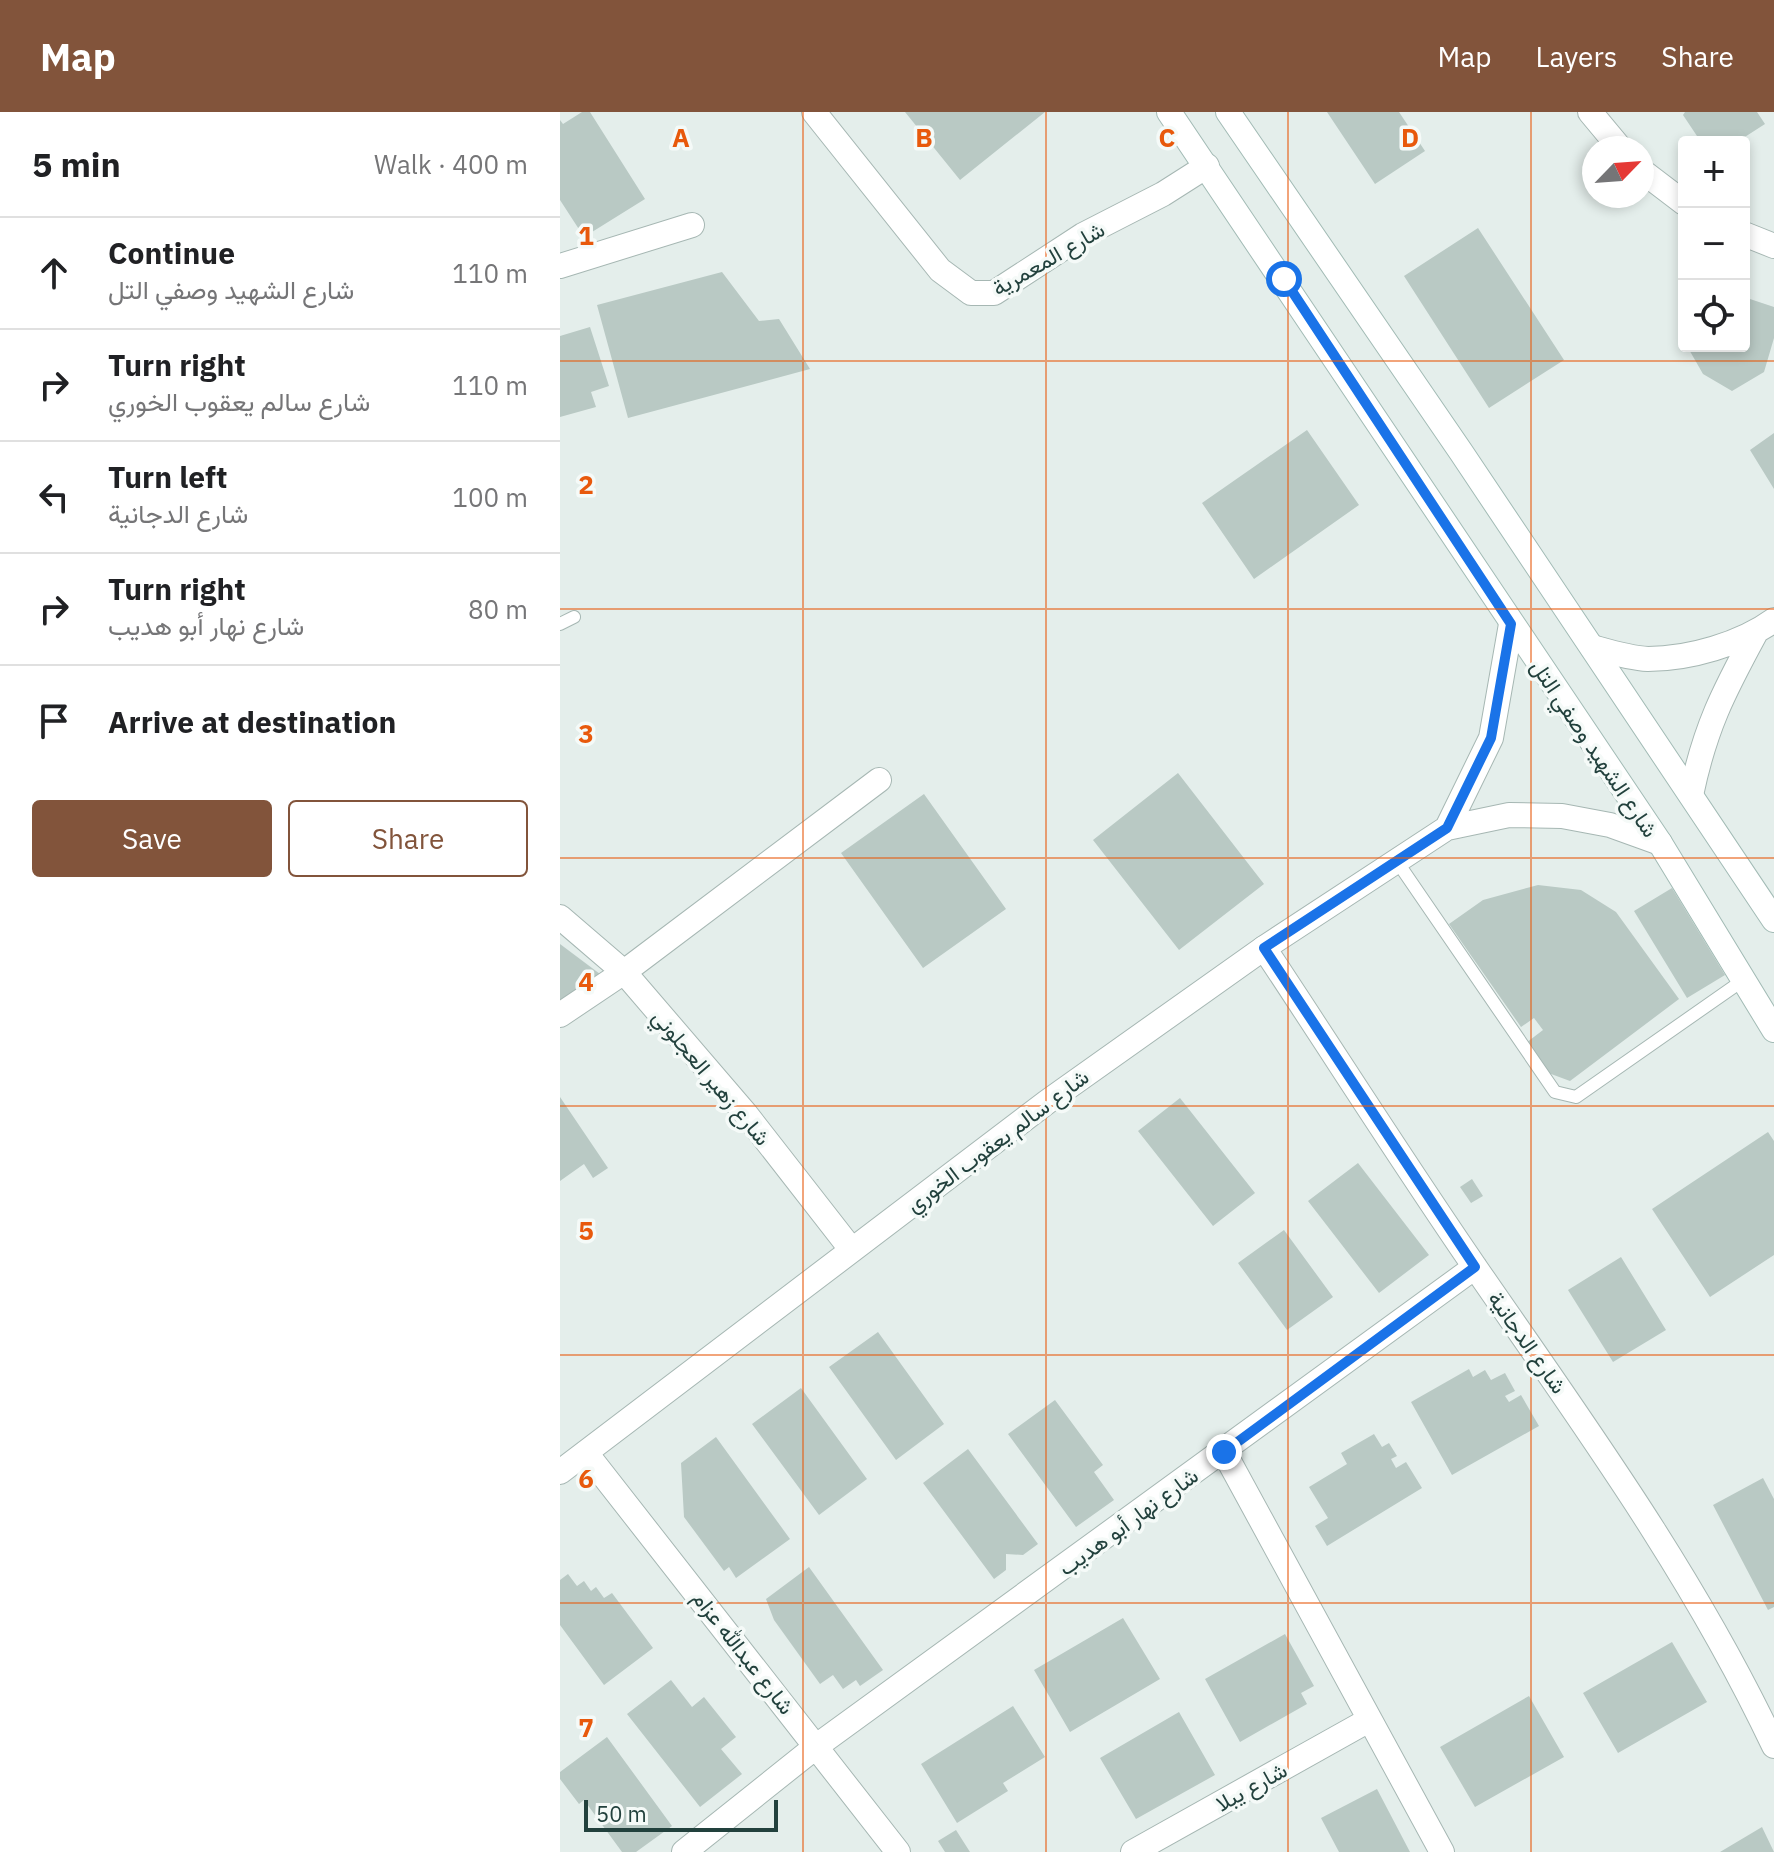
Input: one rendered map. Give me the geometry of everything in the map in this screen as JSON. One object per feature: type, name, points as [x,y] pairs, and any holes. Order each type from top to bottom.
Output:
[{"type":"street","name":"شارع المعمرية","points":[[814,112],[940,270],[971,293],[981,295],[994,293],[1083,235],[1163,194],[1207,166]]},
{"type":"street","name":"شارع الشهيد وصفي التل","points":[[1169,112],[1660,843],[1774,1030]]},
{"type":"street","points":[[1228,112],[1774,920]]},
{"type":"street","points":[[1590,112],[1610,136]]},
{"type":"street","points":[[1654,180],[1678,198]]},
{"type":"street","points":[[560,266],[692,225]]},
{"type":"street","points":[[1750,236],[1774,246]]},
{"type":"street","points":[[1447,828],[1491,738],[1511,624]]},
{"type":"street","points":[[1592,647],[1630,657],[1667,657],[1765,627]]},
{"type":"street","points":[[1691,795],[1702,741],[1720,698],[1765,627]]},
{"type":"street","points":[[560,1015],[624,972],[879,780]]},
{"type":"street","name":"شارع سالم يعقوب الخوري","points":[[560,1472],[1047,1102],[1264,948],[1447,828],[1509,815],[1562,816],[1610,825],[1660,843]]},
{"type":"street","name":"شارع زهير العجلوني","points":[[560,917],[624,972],[745,1113],[851,1249]]},
{"type":"street","name":"شارع الدجانية","points":[[1264,948],[1475,1267],[1594,1437],[1700,1601],[1774,1746]]},
{"type":"street","name":"شارع نهار أبو هديب","points":[[684,1852],[818,1745],[1475,1267]]},
{"type":"street","points":[[1224,1452],[1442,1852]]},
{"type":"street","name":"شارع عبدالله عزام","points":[[586,1453],[818,1745],[898,1852]]},
{"type":"street","name":"شارع يبلا","points":[[1133,1852],[1369,1720]]},
{"type":"lane","points":[[560,624],[574,617]]},
{"type":"lane","points":[[1396,860],[1555,1092],[1561,1095],[1576,1097],[1742,981]]},
{"type":"building","points":[[582,112],[590,112],[645,199],[584,237],[560,200],[560,120],[563,124]]},
{"type":"building","points":[[905,112],[1045,112],[960,180]]},
{"type":"building","points":[[1327,112],[1399,112],[1425,151],[1375,184]]},
{"type":"building","points":[[1685,112],[1757,112],[1765,124],[1746,136],[1697,136],[1683,115]]},
{"type":"building","points":[[1478,228],[1564,360],[1489,408],[1404,276]]},
{"type":"building","points":[[722,272],[759,321],[779,319],[810,369],[628,418],[597,305]]},
{"type":"building","points":[[1750,299],[1774,307],[1774,338],[1764,372],[1732,391],[1703,374],[1690,352],[1750,352]]},
{"type":"building","points":[[590,327],[609,386],[591,392],[596,407],[560,417],[560,336]]},
{"type":"building","points":[[1307,430],[1359,505],[1254,579],[1202,503]]},
{"type":"building","points":[[1774,433],[1774,489],[1750,450]]},
{"type":"building","points":[[1178,773],[1264,884],[1179,950],[1093,840]]},
{"type":"building","points":[[924,794],[1006,909],[923,968],[841,853]]},
{"type":"building","points":[[1538,885],[1581,890],[1616,912],[1679,999],[1570,1081],[1543,1071],[1526,1043],[1543,1030],[1534,1018],[1521,1027],[1449,924],[1483,900]]},
{"type":"building","points":[[1672,888],[1725,975],[1687,998],[1634,911]]},
{"type":"building","points":[[560,944],[600,974],[560,1001]]},
{"type":"building","points":[[560,1097],[608,1168],[593,1178],[584,1164],[560,1181]]},
{"type":"building","points":[[1180,1098],[1255,1193],[1213,1226],[1138,1131]]},
{"type":"building","points":[[1768,1132],[1774,1141],[1774,1255],[1710,1297],[1652,1209]]},
{"type":"building","points":[[1358,1163],[1429,1255],[1379,1293],[1308,1201]]},
{"type":"building","points":[[1472,1179],[1483,1196],[1471,1203],[1460,1187]]},
{"type":"building","points":[[1284,1230],[1333,1297],[1287,1330],[1238,1263]]},
{"type":"building","points":[[1621,1257],[1666,1330],[1613,1362],[1568,1290]]},
{"type":"building","points":[[878,1332],[944,1424],[896,1460],[829,1367]]},
{"type":"building","points":[[1469,1369],[1473,1377],[1485,1370],[1491,1380],[1505,1373],[1515,1391],[1505,1396],[1509,1402],[1521,1395],[1539,1426],[1452,1475],[1411,1402]]},
{"type":"building","points":[[801,1388],[867,1479],[819,1515],[752,1424]]},
{"type":"building","points":[[1055,1400],[1103,1465],[1094,1472],[1114,1500],[1076,1527],[1008,1434]]},
{"type":"building","points":[[1374,1434],[1382,1447],[1389,1443],[1397,1456],[1391,1459],[1396,1468],[1406,1462],[1422,1488],[1327,1546],[1315,1526],[1328,1518],[1309,1487],[1347,1464],[1341,1453]]},
{"type":"building","points":[[716,1437],[790,1539],[736,1578],[729,1567],[724,1571],[684,1517],[681,1463]]},
{"type":"building","points":[[968,1449],[1038,1544],[1023,1555],[1006,1554],[1006,1570],[994,1579],[923,1483]]},
{"type":"building","points":[[1763,1478],[1774,1499],[1774,1607],[1768,1610],[1713,1505]]},
{"type":"building","points":[[809,1567],[883,1670],[860,1686],[856,1680],[843,1689],[833,1675],[820,1684],[774,1620],[766,1599]]},
{"type":"building","points":[[568,1574],[577,1586],[584,1581],[591,1591],[596,1587],[604,1598],[612,1593],[653,1648],[604,1685],[560,1625],[560,1580]]},
{"type":"building","points":[[1123,1618],[1160,1679],[1070,1732],[1034,1670]]},
{"type":"building","points":[[1285,1634],[1314,1686],[1301,1693],[1307,1704],[1240,1742],[1205,1679]]},
{"type":"building","points":[[1672,1642],[1707,1702],[1618,1753],[1583,1693]]},
{"type":"building","points":[[671,1680],[692,1707],[704,1697],[736,1737],[721,1749],[742,1774],[700,1807],[627,1714]]},
{"type":"building","points":[[1529,1696],[1564,1757],[1475,1807],[1440,1747]]},
{"type":"building","points":[[1013,1706],[1045,1757],[1003,1783],[1008,1791],[957,1823],[921,1764]]},
{"type":"building","points":[[1179,1712],[1215,1775],[1136,1819],[1100,1758]]},
{"type":"building","points":[[607,1737],[672,1826],[636,1852],[622,1852],[584,1800],[579,1804],[560,1779],[560,1772]]},
{"type":"building","points":[[1377,1789],[1410,1852],[1339,1852],[1321,1818]]},
{"type":"building","points":[[1762,1827],[1774,1852],[1720,1852]]},
{"type":"building","points":[[956,1830],[970,1852],[945,1852],[938,1841]]},
{"type":"route","points":[[1224,1452],[1475,1267],[1264,948],[1447,828],[1491,738],[1511,624],[1284,279]]}]
